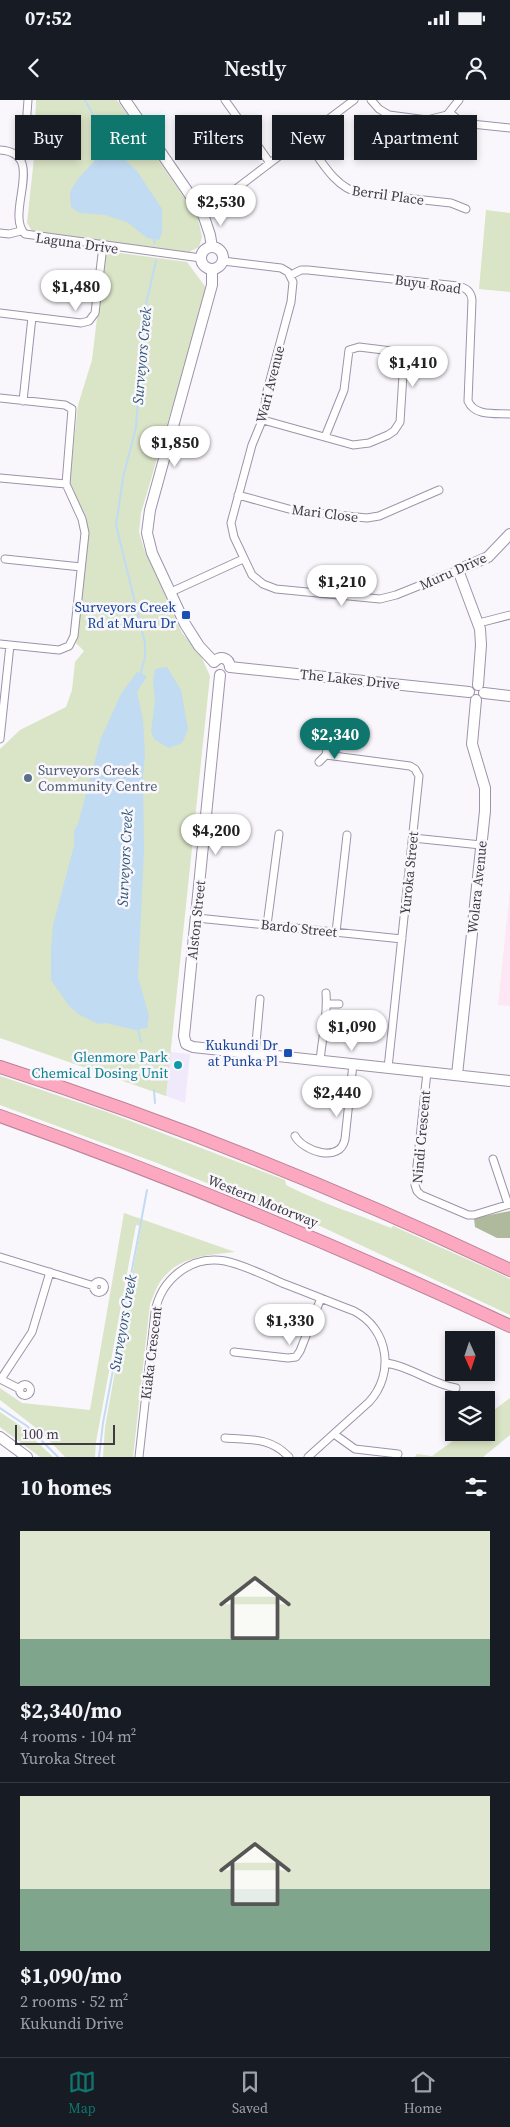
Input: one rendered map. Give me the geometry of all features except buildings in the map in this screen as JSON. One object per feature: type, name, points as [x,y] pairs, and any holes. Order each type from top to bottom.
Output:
[{"type":"highway","points":[[0,1067],[140,1115],[264,1163],[390,1216],[510,1270]]},
{"type":"highway","name":"Western Motorway","points":[[0,1116],[259,1215],[394,1273],[510,1326]]},
{"type":"street","points":[[27,115],[28,100]]},
{"type":"street","points":[[125,100],[203,214],[212,247]]},
{"type":"street","points":[[225,100],[270,163]]},
{"type":"street","points":[[334,115],[354,100]]},
{"type":"street","points":[[371,100],[382,111],[397,117],[431,120],[450,113],[459,100]]},
{"type":"street","points":[[450,113],[462,123],[510,128]]},
{"type":"street","points":[[0,150],[8,150],[15,154]]},
{"type":"street","name":"Laguna Drive","points":[[19,160],[23,170],[19,220],[21,231],[29,236],[201,258]]},
{"type":"street","points":[[203,214],[274,160]]},
{"type":"street","name":"Berril Place","points":[[322,160],[338,181],[348,190],[451,203],[466,209]]},
{"type":"street","points":[[0,233],[9,234],[21,231]]},
{"type":"street","points":[[0,313],[83,324],[92,319],[95,313],[103,246]]},
{"type":"street","points":[[212,247],[221,251],[223,261],[219,268],[212,270],[205,267],[201,258],[203,252],[212,247]]},
{"type":"street","points":[[223,261],[277,267],[286,270],[290,275]]},
{"type":"street","points":[[212,270],[212,285],[208,302],[147,524],[147,533],[152,553],[185,624],[198,646],[214,662]]},
{"type":"street","name":"Buyu Road","points":[[290,275],[301,270],[308,270],[466,288],[471,293],[472,302],[468,401],[473,409],[480,412],[510,414]]},
{"type":"street","name":"Wari Avenue","points":[[243,559],[231,526],[252,445],[262,420],[266,395],[292,298],[293,286],[290,275]]},
{"type":"street","points":[[24,401],[32,317]]},
{"type":"street","points":[[262,420],[349,444],[362,444],[388,435],[396,428],[400,418],[404,359],[400,352],[359,347],[349,350],[347,379],[343,394],[325,437]]},
{"type":"street","points":[[0,398],[65,405],[72,409],[66,484],[84,526],[72,641],[66,647],[55,650],[0,644]]},
{"type":"street","points":[[0,478],[66,484]]},
{"type":"street","name":"Mari Close","points":[[238,495],[296,511],[367,518],[379,516],[439,490]]},
{"type":"street","name":"Muru Drive","points":[[243,559],[254,578],[271,588],[376,599],[396,595],[488,557],[510,534]]},
{"type":"street","points":[[5,559],[81,567]]},
{"type":"street","points":[[171,592],[243,559]]},
{"type":"street","name":"Wolara Avenue","points":[[457,1075],[486,793],[472,744],[481,645],[479,623],[458,570]]},
{"type":"street","points":[[479,623],[510,615]]},
{"type":"street","points":[[0,739],[10,645]]},
{"type":"street","points":[[218,658],[224,658],[230,667],[228,672],[220,675],[213,669],[214,662],[218,658]]},
{"type":"street","name":"The Lakes Drive","points":[[230,667],[510,696]]},
{"type":"street","name":"Alston Street","points":[[220,675],[184,1036],[187,1045],[255,1054]]},
{"type":"street","points":[[319,762],[326,755],[328,744]]},
{"type":"street","name":"Yuroka Street","points":[[326,755],[410,766],[415,769],[419,778],[388,1068]]},
{"type":"street","points":[[267,925],[279,834]]},
{"type":"street","points":[[336,932],[346,835]]},
{"type":"street","points":[[413,838],[482,845]]},
{"type":"street","name":"Bardo Street","points":[[196,918],[402,939]]},
{"type":"street","points":[[320,1061],[322,1035],[327,1019],[326,993]]},
{"type":"street","points":[[260,999],[255,1054],[510,1081]]},
{"type":"street","points":[[327,1004],[339,1004]]},
{"type":"street","points":[[295,1136],[303,1144],[325,1153],[334,1154],[341,1149],[345,1139],[353,1064]]},
{"type":"street","name":"Nindi Crescent","points":[[427,1072],[415,1185],[417,1191],[421,1195],[468,1215],[474,1215],[509,1204]]},
{"type":"street","points":[[493,1159],[509,1204]]},
{"type":"street","points":[[0,1257],[94,1286]]},
{"type":"street","name":"Kiaka Crescent","points":[[139,1457],[156,1308],[163,1288],[174,1276],[196,1263],[220,1260],[235,1264],[361,1315],[380,1337],[384,1348],[385,1363]]},
{"type":"street","points":[[20,1389],[0,1379],[32,1332],[50,1272]]},
{"type":"street","points":[[234,1352],[288,1358],[298,1355],[321,1298]]},
{"type":"street","points":[[308,1457],[375,1395],[383,1379],[385,1363],[396,1365],[442,1386],[456,1388]]},
{"type":"street","points":[[334,1434],[355,1449],[398,1454]]},
{"type":"street","points":[[0,1437],[27,1457]]},
{"type":"street","points":[[225,1438],[270,1442],[278,1446],[288,1457]]},
{"type":"shaded area","points":[[510,889],[510,1006],[498,1005]]},
{"type":"shaded area","points":[[170,1052],[190,1054],[185,1103],[166,1096]]},
{"type":"green space","points":[[36,100],[117,100],[127,115],[91,115],[91,160],[158,160],[198,218],[202,237],[199,247],[189,252],[32,231],[27,223],[34,160],[81,160],[81,115],[35,115]]},
{"type":"green space","points":[[486,210],[510,213],[510,292],[479,289]]},
{"type":"green space","points":[[105,251],[187,262],[207,289],[141,513],[139,532],[144,549],[182,633],[200,654],[210,676],[166,1096],[0,1038],[0,749],[20,730],[66,707],[72,690],[75,662],[84,651],[76,643],[88,532],[69,484],[78,405],[92,360]]},
{"type":"green space","points":[[0,1076],[107,1112],[285,1180],[286,1185],[315,1199],[391,1228],[393,1226],[498,1273],[510,1279],[510,1315],[320,1226],[309,1224],[157,1163],[0,1105]]},
{"type":"green space","points":[[510,1211],[510,1238],[497,1238],[475,1227],[474,1218]]},
{"type":"green space","points":[[124,1213],[235,1252],[204,1256],[184,1262],[167,1273],[160,1282],[150,1304],[133,1457],[103,1457],[105,1427],[141,1226],[136,1225],[96,1442],[95,1457],[65,1457],[40,1431],[0,1400],[0,1388],[22,1403],[90,1410]]},
{"type":"green space","points":[[510,1398],[510,1435],[483,1457],[415,1457],[417,1454],[432,1456],[453,1441],[495,1441],[495,1409]]},
{"type":"green space","points":[[0,1412],[19,1425],[53,1457],[40,1457],[0,1427]]},
{"type":"water","points":[[95,160],[126,160],[137,171],[162,209],[162,233],[159,240],[147,238],[127,222],[105,215],[80,213],[71,207],[71,190]]},
{"type":"water","points":[[167,667],[181,690],[188,729],[182,743],[169,748],[155,740],[151,732],[155,700],[153,681],[155,669]]},
{"type":"water","points":[[137,672],[147,676],[137,692],[143,720],[145,753],[143,777],[144,850],[138,977],[149,1016],[147,1028],[135,1030],[106,1023],[98,1024],[78,1014],[69,1006],[51,980],[51,952],[53,925],[74,846],[74,831],[78,824],[101,738],[121,694]]},
{"type":"waterway","name":"Surveyors Creek","points":[[85,100],[93,115]]},
{"type":"waterway","name":"Surveyors Creek","points":[[153,238],[155,243]]},
{"type":"waterway","name":"Surveyors Creek","points":[[140,676],[145,657],[145,643],[116,525],[123,478],[136,427],[145,308],[156,261]]},
{"type":"waterway","name":"Surveyors Creek","points":[[138,1029],[141,1042]]},
{"type":"waterway","name":"Surveyors Creek","points":[[154,1090],[155,1103]]},
{"type":"waterway","name":"Surveyors Creek","points":[[99,1457],[103,1423],[147,1190]]},
{"type":"waterway","points":[[0,1408],[27,1426],[58,1457]]},
{"type":"place","name":"Surveyors Creek Rd at Muru Dr","points":[[186,615]]},
{"type":"place","name":"Surveyors Creek Community Centre","points":[[28,778]]},
{"type":"place","name":"Kukundi Dr at Punka Pl","points":[[288,1053]]},
{"type":"place","name":"Glenmore Park Chemical Dosing Unit","points":[[178,1065]]}]
